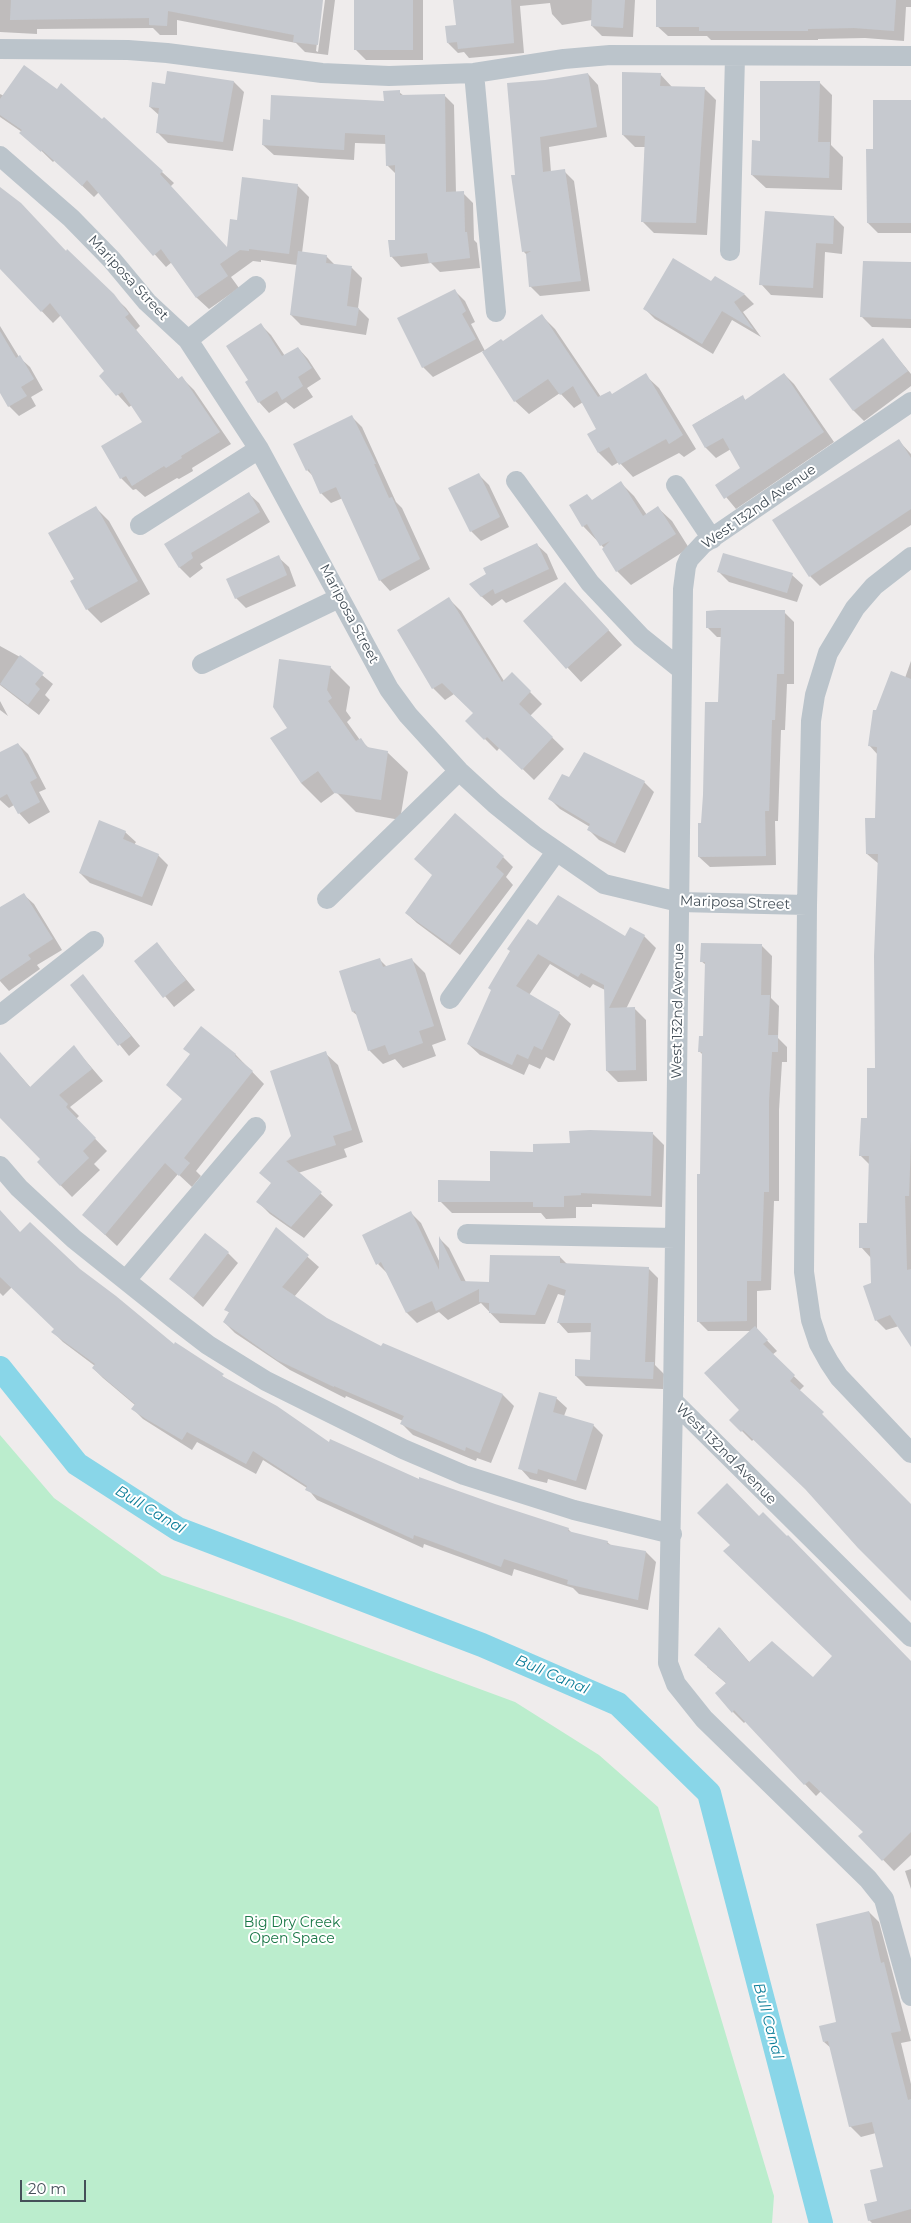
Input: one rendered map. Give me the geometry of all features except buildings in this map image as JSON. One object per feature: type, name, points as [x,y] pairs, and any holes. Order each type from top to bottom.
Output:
[{"type":"street","points":[[0,49],[128,50],[167,53],[322,73],[389,76],[474,73],[564,59],[610,56],[911,56]]},
{"type":"street","points":[[730,251],[735,57]]},
{"type":"street","points":[[474,73],[496,312]]},
{"type":"street","name":"Mariposa Street","points":[[0,156],[70,218],[112,260],[147,302],[188,340],[259,449],[390,689],[408,715],[459,771],[495,804],[556,852],[604,884],[679,902],[806,905]]},
{"type":"street","points":[[188,340],[256,286]]},
{"type":"street","name":"West 132nd Avenue","points":[[911,402],[712,539],[689,559],[686,566],[682,589],[673,1401],[911,1637]]},
{"type":"street","points":[[140,525],[259,449]]},
{"type":"street","points":[[516,481],[590,583],[641,637],[682,670]]},
{"type":"street","points":[[676,485],[712,539]]},
{"type":"street","points":[[911,556],[874,586],[855,608],[828,653],[820,673],[811,721],[806,905],[804,1272],[807,1302],[819,1344],[839,1377],[911,1452]]},
{"type":"street","points":[[202,664],[339,598]]},
{"type":"street","points":[[327,899],[459,771]]},
{"type":"street","points":[[450,999],[556,852]]},
{"type":"street","points":[[0,1014],[94,941]]},
{"type":"street","points":[[126,1280],[256,1127]]},
{"type":"street","points":[[0,1166],[19,1188],[74,1239],[208,1345],[258,1376],[316,1408],[402,1449],[464,1475],[574,1510],[672,1534]]},
{"type":"street","points":[[467,1234],[675,1238]]},
{"type":"street","points":[[673,1401],[672,1534],[668,1662],[676,1684],[704,1719],[868,1879],[884,1899],[911,1996]]},
{"type":"green space","name":"Big Dry Creek Open Space","points":[[0,1435],[54,1498],[162,1575],[290,1619],[515,1702],[599,1755],[658,1807],[774,2196],[772,2223],[0,2223]]},
{"type":"waterway","name":"Bull Canal","points":[[0,1368],[77,1464],[178,1529],[482,1645],[618,1704],[709,1793],[821,2223]]}]
